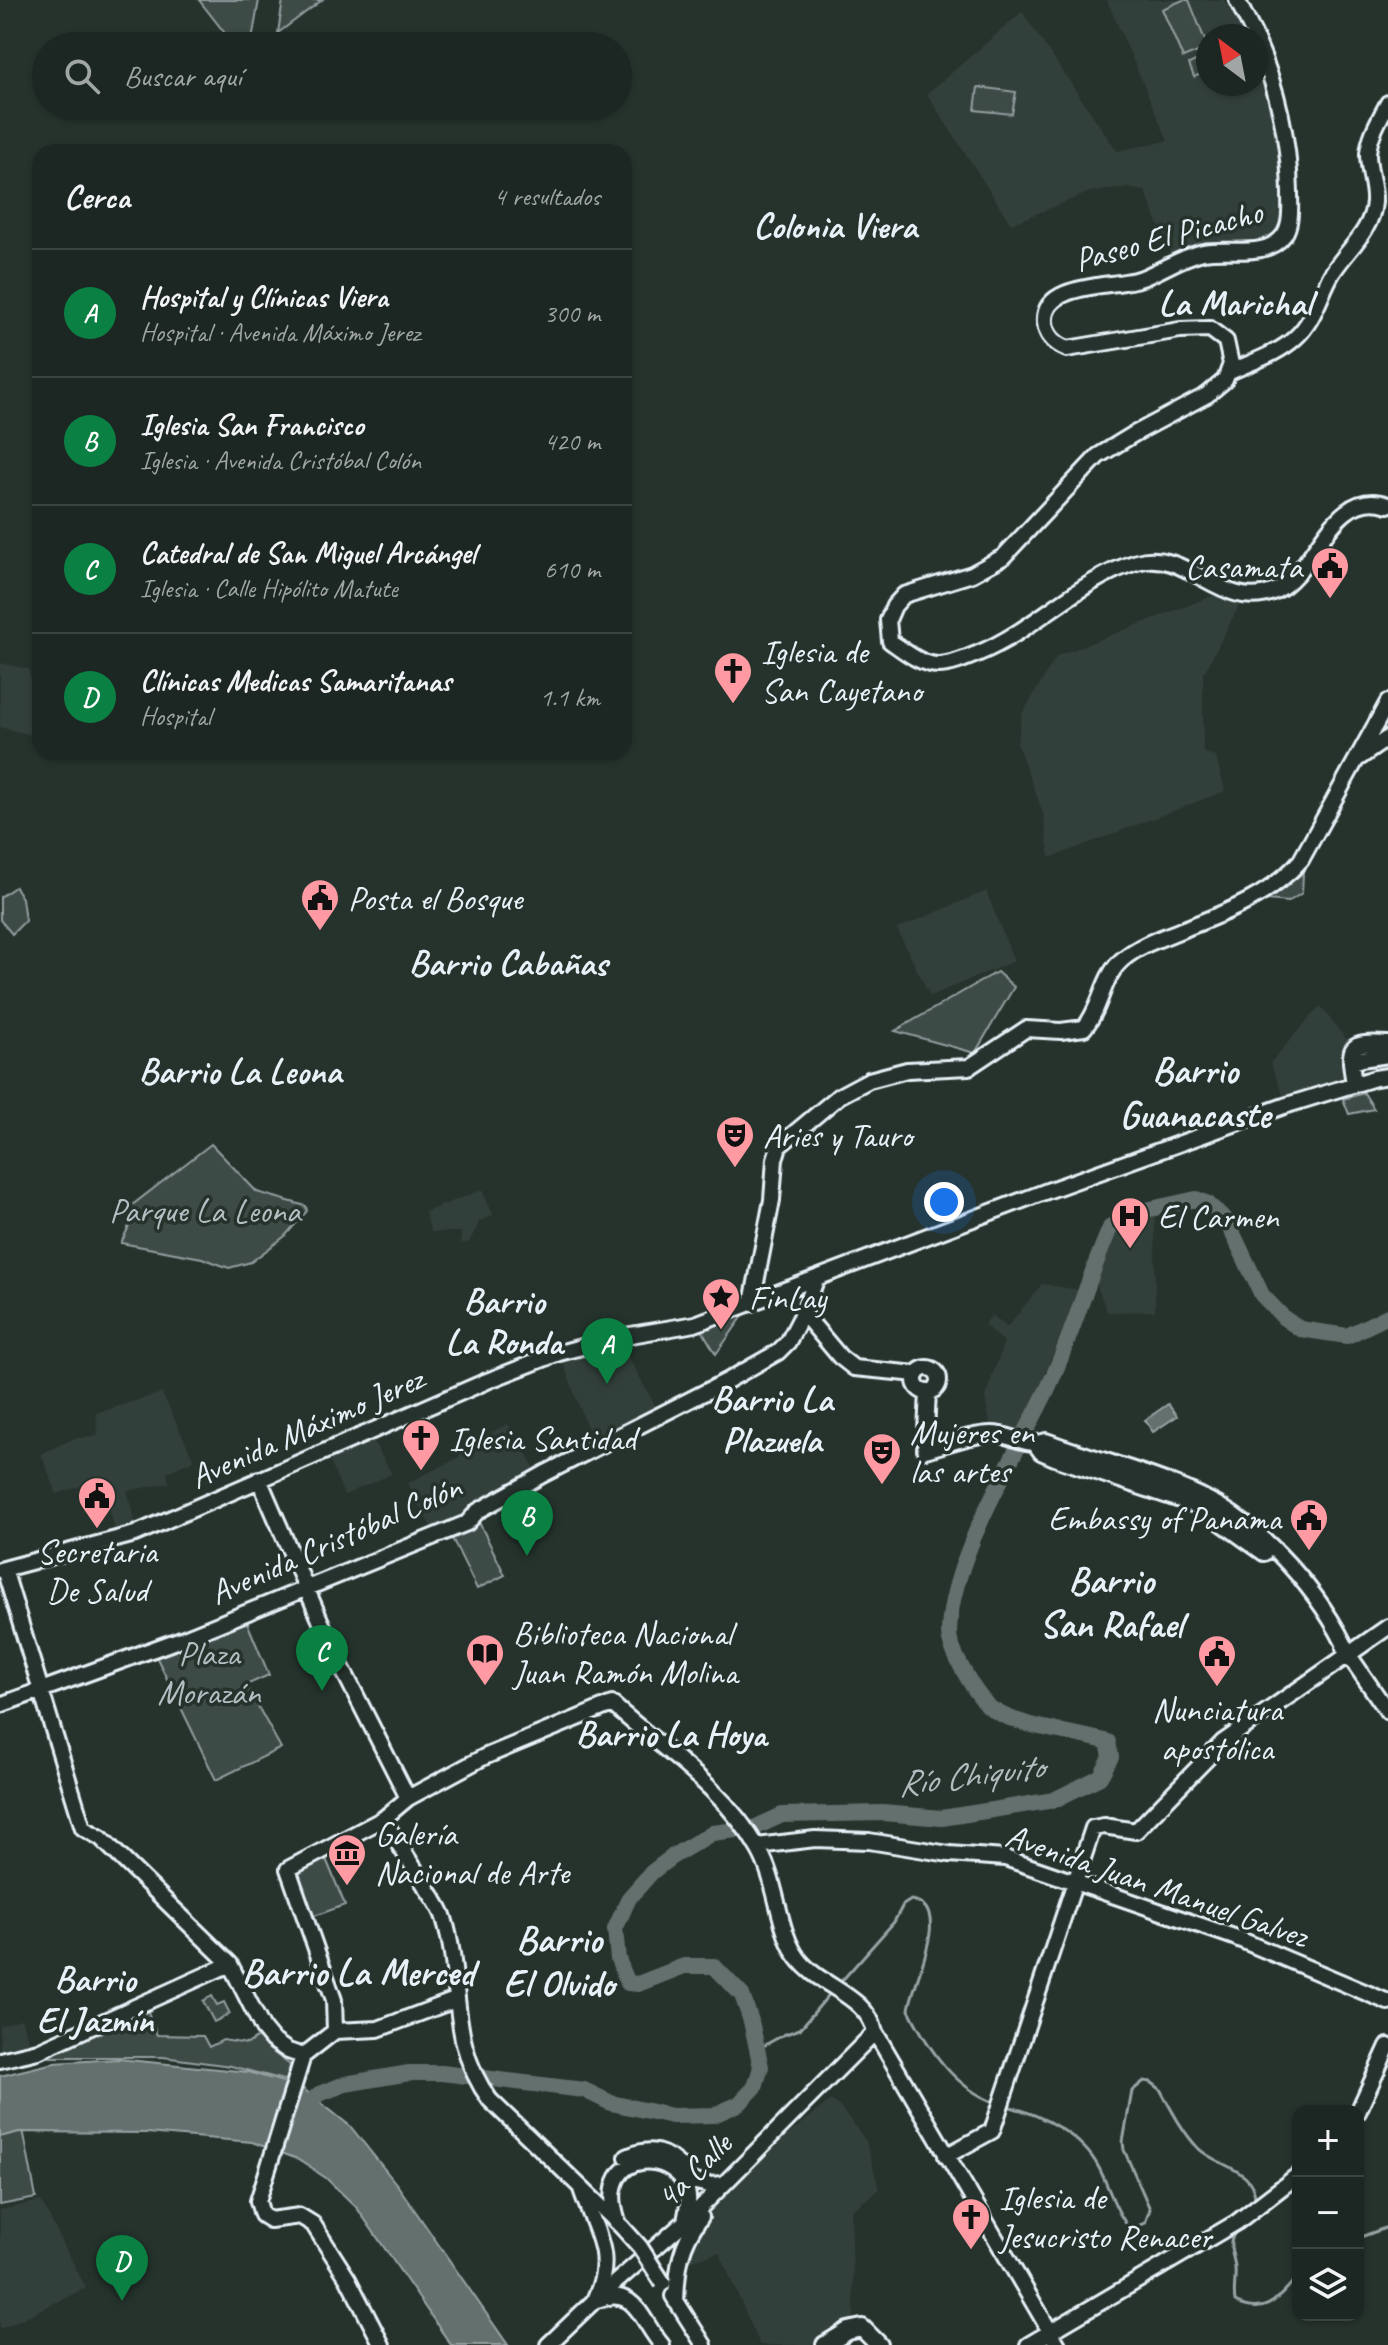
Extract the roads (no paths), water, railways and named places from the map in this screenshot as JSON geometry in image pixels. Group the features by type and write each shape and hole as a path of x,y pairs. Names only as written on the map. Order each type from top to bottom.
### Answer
{"main road":[{"path":"825,2345 848,2331 862,2328 879,2345"}],"street":[{"name":"Paseo El Picacho","path":"1237,0 1248,24"},
{"name":"Paseo El Picacho","path":"1230,372 1231,355 1226,341 1210,329 1180,330 1067,349 1055,343 1045,319 1051,304 1066,293 1140,279 1190,255 1228,249 1262,249 1280,240 1287,231 1290,210 1289,159 1282,115 1268,67"},
{"path":"1388,103 1370,141 1368,155 1374,202 1365,229 1333,272 1304,330 1292,341 1230,372 1220,386 1196,403 1098,456 1003,557 972,574 904,595 894,606 888,620 890,641 911,656 937,665 963,660 996,647 1087,587 1138,561 1162,561 1227,591 1251,597 1263,596 1292,579 1342,515 1360,504 1378,502 1388,505"},
{"path":"752,1303 772,1200 775,1159 779,1146 785,1140 839,1096 869,1080 907,1070 969,1067 1026,1029 1061,1031 1084,1028 1099,1003 1109,974 1125,957 1147,943 1269,891 1287,876 1301,860 1388,702"},
{"path":"1372,730 1388,737"},
{"path":"1355,760 1388,737"},
{"path":"1354,1084 1350,1054 1356,1045 1388,1044"},
{"path":"1351,1063 1388,1055"},
{"name":"Avenida Máximo Jerez","path":"2,1569 135,1534 487,1381 559,1353 619,1337 695,1324 1047,1191 1284,1106 1388,1076"},
{"name":"Avenida Cristóbal Colón","path":"0,1705 184,1638 467,1523 478,1511 544,1474 778,1352 788,1342 817,1278"},
{"path":"803,1313 840,1357 854,1368 917,1374 926,1369 936,1373 939,1380 937,1387 928,1392 925,1450 989,1433 1005,1435 1035,1445 1041,1452 1174,1496 1208,1512 1282,1569 1349,1654 1388,1712"},
{"path":"259,1479 334,1652 408,1798"},
{"path":"2,1569 83,1828 101,1838 230,1964 263,2029 288,2051 303,2056"},
{"path":"946,2156 992,2131 1093,1828 1104,1826 1136,1831 1223,1742 1388,1627"},
{"path":"335,2031 334,2000 288,1869 383,1819 408,1798 484,1757 612,1704 692,1771 735,1817 756,1845 773,1880 789,1943 806,1969 850,1998 872,2018 875,2032 1055,2338"},
{"path":"383,1819 444,1915 454,1965 455,2000 461,2036 475,2077 490,2100 640,2247 704,2345"},
{"name":"Avenida Juan Manuel Galvez","path":"756,1845 815,1839 869,1841 949,1854 1005,1858 1234,1937 1388,2002"},
{"path":"0,2060 38,2051 230,1964"},
{"path":"382,2345 348,2279 313,2224 300,2216 270,2220 262,2215 259,2197 303,2056 335,2031 378,2029 455,2000"},
{"name":"4a Calle","path":"548,2345 690,2217 875,2032"},
{"path":"1361,2105 1388,2046"},
{"path":"676,2302 678,2259 688,2233 793,2113"},
{"path":"593,2302 601,2284 605,2261 594,2205 614,2168 624,2158 647,2151 664,2153 682,2168 691,2181 690,2217"},
{"path":"620,2225 613,2204 612,2188 628,2167 644,2161 669,2167 680,2177 688,2197 690,2217"},
{"path":"1028,2345 1055,2338 1237,2222 1295,2177"},
{"path":"691,2181 723,2184"},
{"path":"593,2302 613,2295 628,2300 662,2345"}],"waterway":[{"name":"Río Chiquito","path":"301,2111 319,2094 345,2084 409,2073 442,2073 584,2090 611,2103 672,2116 714,2115 739,2104 755,2087 761,2067 742,1995 714,1966 684,1966 638,1984 628,1983 618,1959 615,1929 629,1898 652,1872 712,1833 754,1828 782,1815 883,1813 942,1818 1054,1800 1100,1777 1111,1757 1108,1742 1017,1721 992,1709 964,1673 949,1631 952,1602 972,1540 1056,1370 1111,1226 1146,1210 1196,1199 1208,1204 1227,1221 1262,1295 1284,1318 1300,1329 1347,1336 1388,1316"},
{"path":"838,1985 894,1922 903,1905 911,1900 924,1905 930,1916 930,1931 909,2010 934,2052 955,2077 996,2103"},
{"path":"756,2050 800,2029 833,1990"},
{"path":"1007,2106 1034,2115 1072,2136 1092,2156 1127,2225 1138,2226 1145,2223 1150,2209 1123,2142 1132,2091 1144,2081 1151,2082 1160,2089 1198,2148 1249,2181 1255,2201"},
{"path":"1364,2236 1388,2227"},
{"path":"1237,2230 1231,2244 1235,2302 1255,2308 1264,2306 1278,2298 1292,2283"}],"place":[{"name":"Casamata","path":"1330,600"},
{"name":"Iglesia de San Cayetano","path":"733,705"},
{"name":"Posta el Bosque","path":"320,932"},
{"name":"Aries y Tauro","path":"735,1169"},
{"name":"El Carmen","path":"1130,1250"},
{"name":"FinLay","path":"721,1331"},
{"name":"Hospital y Clínicas Viera","path":"607,1384"},
{"name":"Iglesia Santidad","path":"421,1472"},
{"name":"Mujeres en las artes","path":"882,1486"},
{"name":"Secretaria De Salud","path":"97,1530"},
{"name":"Embassy of Panama","path":"1309,1552"},
{"name":"Iglesia San Francisco","path":"527,1556"},
{"name":"Biblioteca Nacional Juan Ramón Molina","path":"485,1687"},
{"name":"Nunciatura apostólica","path":"1217,1688"},
{"name":"Catedral de San Miguel Arcángel","path":"322,1691"},
{"name":"Galería Nacional de Arte","path":"347,1887"},
{"name":"Iglesia de Jesucristo Renacer","path":"971,2251"},
{"name":"Clínicas Medicas Samaritanas","path":"122,2301"}],"district":[{"name":"Colonia Viera","path":"835,225"},
{"name":"La Marichal","path":"1235,302"},
{"name":"Barrio Cabañas","path":"508,962"},
{"name":"Barrio La Leona","path":"240,1070"},
{"name":"Barrio Guanacaste","path":"1195,1092"},
{"name":"Barrio La Ronda","path":"504,1320"},
{"name":"Barrio La Plazuela","path":"772,1418"},
{"name":"Barrio San Rafael","path":"1111,1602"},
{"name":"Barrio La Hoya","path":"671,1733"},
{"name":"Barrio El Olvido","path":"559,1961"},
{"name":"Barrio La Merced","path":"358,1972"},
{"name":"Barrio El Jazmín","path":"95,1998"}],"park label":[{"name":"Parque La Leona","path":"205,1210"},
{"name":"Plaza Morazán","path":"209,1672"}]}
